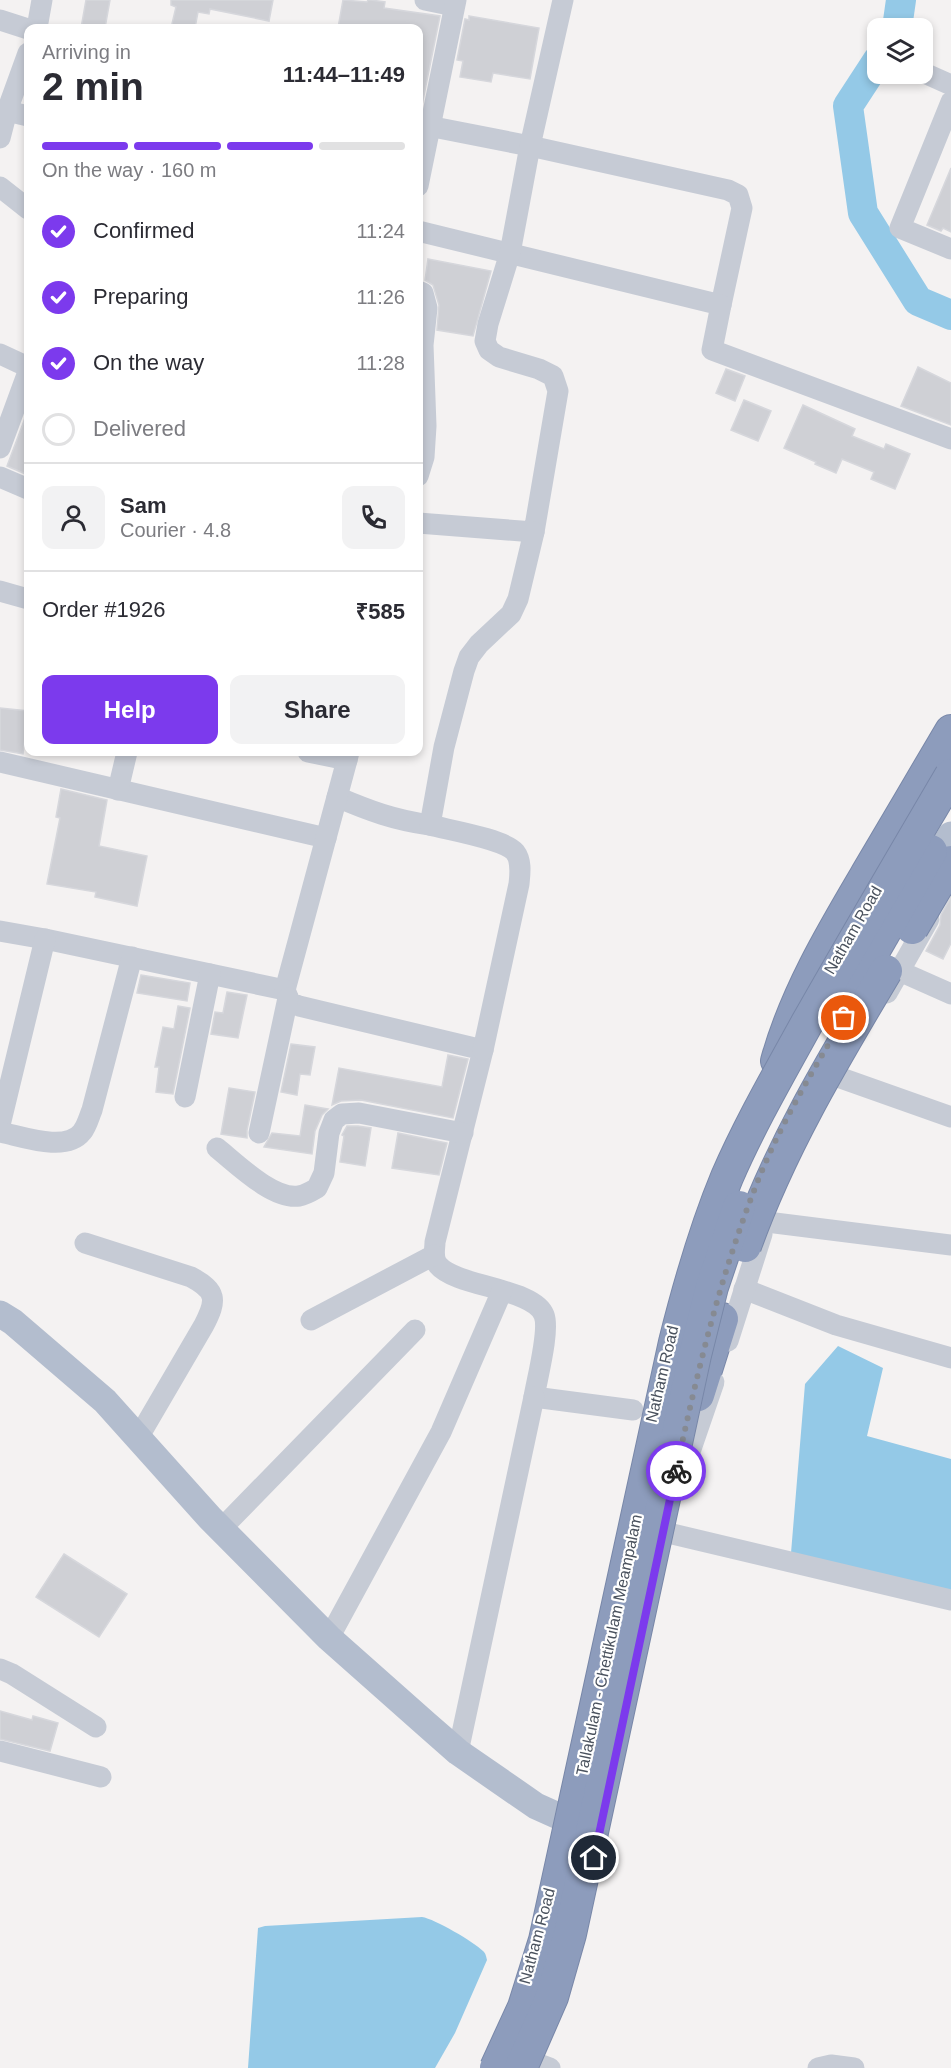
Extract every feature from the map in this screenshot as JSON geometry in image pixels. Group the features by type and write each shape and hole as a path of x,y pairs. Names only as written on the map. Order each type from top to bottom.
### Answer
{"highway":[{"path":"777,1061 791,1016 808,979 951,730"},
{"name":"Tallakulam - Chettikulam Meampalam","path":"496,2068 524,2007 545,1940 675,1342 693,1274 717,1203 750,1127 776,1078 951,775"},
{"name":"Tallakulam - Chettikulam Meampalam","path":"532,2066 570,1934 695,1355 712,1287 734,1221 770,1133 951,817"},
{"path":"684,1434 757,1214 801,1119 842,1044 951,862"}],"main road":[{"name":"Natham Road","path":"488,2068 515,2009 541,1929 680,1299 701,1230 725,1165 777,1061 951,760"},
{"path":"532,2066 568,1966 684,1434 714,1310 737,1234 789,1114 888,966 951,835"},
{"path":"0,1314 13,1322 105,1401 222,1528 329,1638 458,1752 536,1806 565,1819 600,1827"}],"street":[{"path":"38,24 42,0"},
{"path":"425,0 455,3 424,126 530,146 728,190 738,195 742,208 712,350 951,439"},
{"path":"430,825 444,747 469,657 479,644 511,614 518,599 534,532 558,391 553,376 540,369 499,357 489,350 485,341 510,253 530,146 563,0"},
{"path":"0,20 24,27"},
{"path":"0,138 24,64"},
{"path":"933,77 951,85"},
{"path":"951,102 900,228 951,249"},
{"path":"7,111 24,115"},
{"path":"0,187 24,206"},
{"path":"423,232 721,305"},
{"path":"423,293 427,309 423,333"},
{"path":"0,354 24,365"},
{"path":"423,377 426,426 423,460"},
{"path":"0,448 24,383"},
{"path":"0,477 24,487"},
{"path":"423,523 534,532"},
{"path":"0,591 24,599"},
{"path":"118,790 126,756"},
{"path":"259,1133 286,994 348,756"},
{"path":"0,762 326,838"},
{"path":"337,797 386,817 430,825 500,843 515,852 521,866 483,1050 434,1255 437,1264 450,1273 525,1299 538,1306 544,1313 546,1326 534,1397 458,1752"},
{"path":"951,879 888,966 838,1077 797,1153 767,1222 665,1527 951,1600"},
{"path":"0,931 210,974 286,994 299,1006 483,1050"},
{"path":"0,1125 45,939"},
{"path":"845,943 888,966 951,994"},
{"path":"0,1132 55,1144 69,1141 82,1133 92,1110 132,957"},
{"path":"185,1097 210,974"},
{"path":"838,1077 951,1117"},
{"path":"217,1148 279,1194 298,1196 317,1188 324,1173 329,1133 334,1120 342,1114 359,1113 463,1133"},
{"path":"767,1222 951,1245"},
{"path":"85,1243 191,1277 210,1290 213,1301 204,1325 138,1438"},
{"path":"311,1320 434,1255"},
{"path":"744,1289 859,1333 951,1358"},
{"path":"329,1638 441,1432 502,1291"},
{"path":"222,1528 414,1330"},
{"path":"534,1397 633,1410"},
{"path":"0,1669 12,1674 96,1727"},
{"path":"0,1750 101,1777"},
{"path":"818,2068 831,2065 854,2068"}],"water":[{"path":"838,1346 883,1368 867,1436 951,1459 951,1591 791,1553 805,1384"},
{"path":"422,1917 445,1926 472,1942 484,1952 487,1960 455,2033 435,2068 248,2068 258,1928"}],"building":[{"path":"86,0 110,0 106,24 82,24"},
{"path":"171,0 273,0 269,21 210,9 209,14 198,12 196,24 172,24 176,7 171,5"},
{"path":"343,0 385,2 384,8 440,16 423,100 423,24 339,24"},
{"path":"469,16 539,28 530,79 493,73 491,82 460,77 463,61 457,60 465,19 469,20"},
{"path":"951,168 951,232 943,228 941,231 927,225"},
{"path":"428,259 491,271 473,336 437,330 439,305 433,285 425,280"},
{"path":"918,367 951,383 951,425 901,406"},
{"path":"726,369 745,376 735,401 716,393"},
{"path":"744,400 771,411 758,441 731,430"},
{"path":"803,405 855,429 852,436 884,449 886,444 910,454 895,489 871,479 874,472 842,459 836,473 784,448"},
{"path":"24,421 24,473 7,466"},
{"path":"0,708 24,711 23,754 0,750"},
{"path":"61,789 107,800 99,846 147,856 137,906 95,897 96,892 47,884 60,818 56,817"},
{"path":"951,897 951,943 943,959 926,951"},
{"path":"141,975 190,983 187,1001 137,993"},
{"path":"227,992 247,995 238,1038 211,1034 215,1012 223,1013"},
{"path":"178,1006 190,1008 173,1094 156,1092 159,1067 155,1067 163,1027 174,1029"},
{"path":"291,1044 315,1047 310,1075 300,1074 297,1095 281,1092"},
{"path":"448,1055 468,1059 453,1118 361,1100 341,1101 332,1105 339,1068 442,1087"},
{"path":"229,1088 255,1092 247,1138 221,1134"},
{"path":"305,1105 328,1109 322,1115 315,1131 312,1154 264,1147 272,1133 300,1136"},
{"path":"347,1126 371,1128 365,1166 340,1162 344,1136 342,1135"},
{"path":"398,1133 447,1143 439,1175 392,1168"},
{"path":"64,1554 127,1594 99,1637 36,1597"},
{"path":"0,1711 32,1720 33,1716 58,1723 50,1751 0,1739"}],"waterway":[{"path":"898,18 901,0"},
{"path":"867,77 848,106 863,213 918,301 951,315"}],"way so far":[{"path":"676,1471 714,1310 737,1234 780,1131 844,1018"}],"route":[{"path":"594,1858 676,1471"}]}
